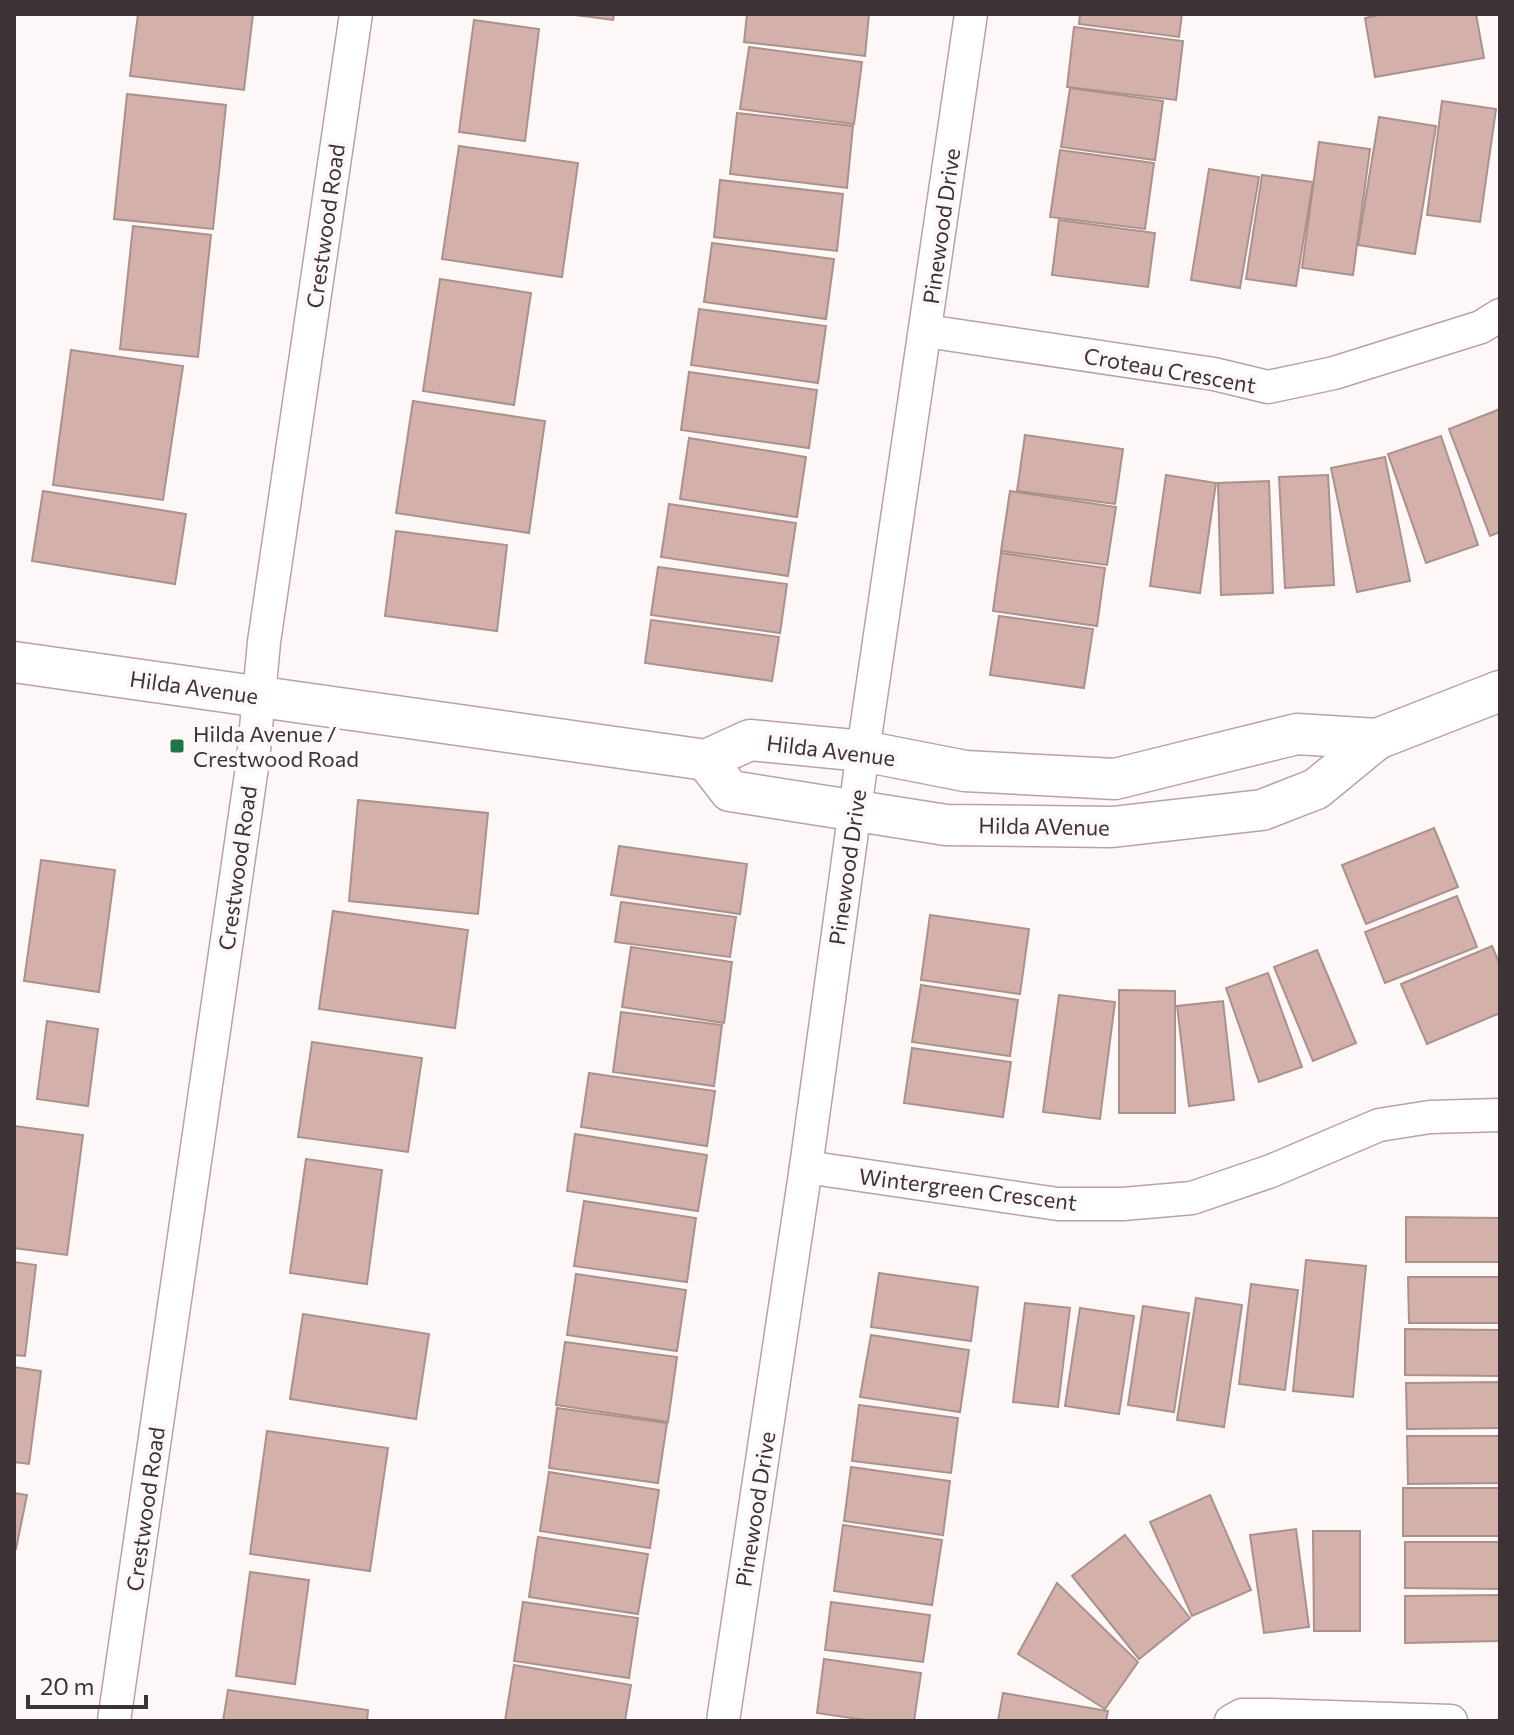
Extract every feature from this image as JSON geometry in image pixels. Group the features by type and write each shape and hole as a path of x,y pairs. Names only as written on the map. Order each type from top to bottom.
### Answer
{"street":[{"name":"Crestwood Road","path":"114,1721 260,697 266,626 356,14"},
{"name":"Pinewood Drive","path":"723,1721 806,1167 854,811 971,14"},
{"name":"Croteau Crescent","path":"926,331 1214,374 1268,387 1334,373 1481,327 1500,315"},
{"name":"Hilda Avenue","path":"14,662 706,760 750,740 863,751 965,771 1115,779 1297,734 1377,739 1500,691"},
{"name":"Hilda AVenue","path":"706,760 730,791 946,825 1112,827 1262,810 1316,789 1377,739"},
{"name":"Wintergreen Crescent","path":"806,1167 1058,1204 1123,1204 1192,1198 1271,1171 1379,1125 1430,1117 1500,1115"},
{"path":"1231,1721 1242,1715 1451,1721"}],"building":[{"path":"138,14 253,14 244,90 130,76"},
{"path":"567,14 614,14 613,20"},
{"path":"747,14 869,14 865,56 744,42"},
{"path":"1080,14 1182,14 1179,37 1079,24"},
{"path":"1384,14 1476,14 1484,58 1375,77 1365,18"},
{"path":"474,20 539,29 525,141 459,132"},
{"path":"1074,27 1183,41 1176,100 1067,87"},
{"path":"749,47 862,62 854,124 740,109"},
{"path":"1070,88 1163,101 1155,160 1061,147"},
{"path":"127,94 226,105 213,229 114,219"},
{"path":"1442,101 1496,109 1480,222 1427,215"},
{"path":"737,113 853,126 847,188 730,174"},
{"path":"1379,117 1436,126 1415,254 1358,245"},
{"path":"1319,142 1370,149 1353,275 1302,268"},
{"path":"459,146 578,163 562,277 442,259"},
{"path":"1060,150 1154,163 1145,229 1050,217"},
{"path":"1209,169 1259,177 1240,288 1191,280"},
{"path":"1262,175 1313,182 1296,286 1246,279"},
{"path":"720,180 843,194 837,251 714,237"},
{"path":"1059,220 1155,233 1148,287 1052,275"},
{"path":"133,226 211,235 198,357 120,349"},
{"path":"712,243 834,259 826,319 704,302"},
{"path":"440,279 531,293 514,405 423,391"},
{"path":"699,309 826,326 818,383 691,365"},
{"path":"71,350 183,366 163,500 53,485"},
{"path":"689,372 817,390 809,448 681,430"},
{"path":"413,401 545,421 529,533 396,513"},
{"path":"1500,409 1500,532 1490,536 1449,429"},
{"path":"1025,435 1123,449 1115,504 1017,491"},
{"path":"1441,436 1478,545 1426,563 1388,454"},
{"path":"689,438 806,457 797,517 680,499"},
{"path":"1385,457 1410,581 1357,592 1331,468"},
{"path":"1166,475 1216,483 1200,593 1150,586"},
{"path":"1328,475 1334,585 1285,588 1279,477"},
{"path":"1269,481 1273,593 1221,595 1218,483"},
{"path":"43,491 186,514 175,584 32,561"},
{"path":"1010,491 1116,507 1107,565 1001,551"},
{"path":"669,504 796,523 788,576 661,557"},
{"path":"396,531 507,545 497,631 385,616"},
{"path":"1001,553 1105,568 1097,626 993,611"},
{"path":"658,567 787,584 780,633 651,615"},
{"path":"999,616 1093,629 1084,688 990,675"},
{"path":"651,620 779,637 772,681 645,663"},
{"path":"358,800 488,813 478,914 349,901"},
{"path":"1434,828 1458,887 1366,924 1342,865"},
{"path":"619,846 747,864 740,914 611,895"},
{"path":"41,860 115,870 99,992 24,981"},
{"path":"1457,896 1477,947 1385,983 1365,932"},
{"path":"621,902 736,917 730,957 615,942"},
{"path":"333,911 468,930 455,1028 319,1009"},
{"path":"930,915 1029,929 1020,994 921,980"},
{"path":"1492,946 1500,965 1500,1013 1427,1044 1401,984"},
{"path":"631,947 732,962 724,1023 622,1007"},
{"path":"1317,950 1356,1043 1313,1061 1274,967"},
{"path":"1268,973 1302,1067 1259,1082 1226,988"},
{"path":"921,985 1018,1000 1010,1056 912,1042"},
{"path":"1119,990 1175,991 1175,1113 1119,1113"},
{"path":"1059,995 1115,1002 1100,1119 1043,1112"},
{"path":"1223,1001 1234,1100 1189,1106 1177,1006"},
{"path":"621,1012 722,1025 714,1086 613,1072"},
{"path":"47,1021 98,1029 88,1106 37,1099"},
{"path":"312,1042 422,1058 408,1152 298,1137"},
{"path":"912,1048 1011,1062 1003,1117 904,1103"},
{"path":"589,1073 715,1091 707,1146 581,1127"},
{"path":"14,1126 83,1135 67,1255 14,1248"},
{"path":"575,1134 707,1155 698,1211 567,1191"},
{"path":"306,1159 382,1170 367,1284 290,1273"},
{"path":"584,1201 696,1218 687,1282 574,1266"},
{"path":"1406,1217 1500,1218 1500,1262 1406,1262"},
{"path":"1306,1260 1366,1266 1353,1397 1293,1391"},
{"path":"14,1262 36,1265 25,1356 14,1355"},
{"path":"879,1273 978,1287 971,1341 871,1327"},
{"path":"576,1274 686,1290 677,1351 567,1335"},
{"path":"1408,1277 1500,1277 1500,1323 1409,1323"},
{"path":"1251,1284 1298,1290 1285,1390 1239,1384"},
{"path":"1196,1298 1242,1305 1224,1427 1177,1420"},
{"path":"1025,1303 1070,1308 1058,1407 1013,1402"},
{"path":"1143,1306 1189,1313 1174,1412 1128,1405"},
{"path":"1080,1308 1134,1316 1119,1414 1065,1406"},
{"path":"303,1314 429,1334 416,1419 290,1399"},
{"path":"1405,1329 1500,1330 1500,1376 1405,1375"},
{"path":"871,1335 969,1350 960,1412 860,1397"},
{"path":"565,1342 677,1357 668,1422 556,1405"},
{"path":"14,1367 41,1371 29,1464 14,1462"},
{"path":"1500,1382 1500,1428 1407,1429 1406,1383"},
{"path":"859,1405 958,1418 951,1473 852,1461"},
{"path":"557,1408 667,1423 658,1483 549,1468"},
{"path":"267,1431 388,1448 370,1571 250,1554"},
{"path":"1407,1436 1500,1436 1500,1483 1408,1484"},
{"path":"851,1467 950,1481 943,1535 844,1521"},
{"path":"549,1472 659,1490 650,1548 540,1531"},
{"path":"1403,1488 1500,1488 1500,1536 1403,1536"},
{"path":"14,1493 27,1495 16,1549 14,1549"},
{"path":"1210,1495 1251,1590 1192,1616 1150,1522"},
{"path":"843,1525 942,1540 932,1605 834,1591"},
{"path":"1296,1529 1309,1627 1264,1633 1250,1535"},
{"path":"1313,1531 1360,1531 1360,1631 1314,1631"},
{"path":"1125,1535 1190,1618 1139,1659 1072,1576"},
{"path":"538,1537 648,1554 638,1614 529,1597"},
{"path":"1405,1542 1500,1542 1500,1589 1405,1588"},
{"path":"250,1572 309,1580 295,1684 236,1676"},
{"path":"1057,1583 1138,1662 1105,1709 1018,1654"},
{"path":"1500,1595 1500,1641 1405,1643 1405,1596"},
{"path":"523,1602 638,1618 629,1678 514,1661"},
{"path":"831,1602 930,1615 923,1662 825,1650"},
{"path":"824,1659 921,1673 914,1721 872,1721 817,1713"},
{"path":"514,1665 631,1685 625,1721 505,1721"},
{"path":"228,1690 368,1710 367,1721 223,1721"},
{"path":"1003,1693 1108,1711 1106,1721 998,1721"}],"place":[{"name":"Hilda Avenue / Crestwood Road","path":"177,746"}]}
